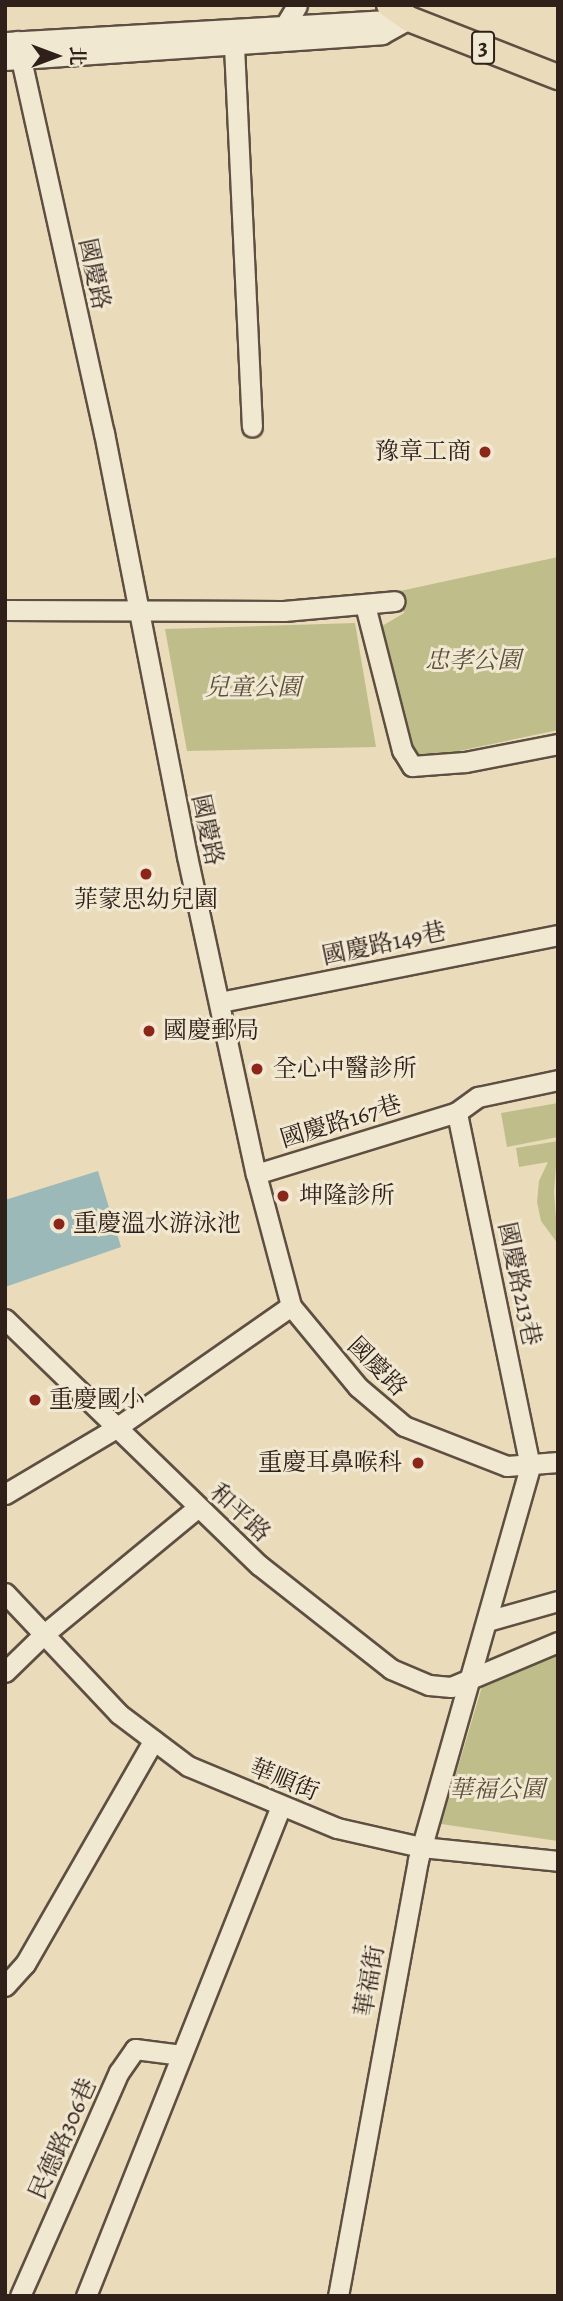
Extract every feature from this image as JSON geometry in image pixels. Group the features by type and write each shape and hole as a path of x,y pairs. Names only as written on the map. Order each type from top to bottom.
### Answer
{"main road":[{"name":"3","path":"399,12 558,77"}],"street":[{"path":"259,44 289,25 297,5"},
{"path":"12,50 289,25 399,12"},
{"path":"12,50 234,46 382,34 399,12"},
{"path":"234,46 252,427"},
{"name":"國慶路","path":"12,50 138,613 256,1174 291,1306 358,1387 404,1426 470,1455 507,1466 558,1462"},
{"path":"5,610 138,613 395,601"},
{"path":"365,604 402,750 412,766 465,762 558,744"},
{"name":"國慶路149巷","path":"220,1002 558,935"},
{"name":"國慶路167巷","path":"256,1174 457,1112 478,1097 558,1080"},
{"name":"國慶路213巷","path":"457,1112 530,1466"},
{"path":"5,1494 116,1428 291,1306"},
{"name":"和平路","path":"5,1319 197,1508 325,1622 391,1669 440,1688 471,1679 558,1642"},
{"name":"華福街","path":"338,2296 421,1847 530,1466"},
{"path":"5,1672 43,1635 197,1508"},
{"name":"華順街","path":"5,1593 119,1714 188,1766 337,1828 421,1847 558,1861"},
{"path":"487,1621 558,1601"},
{"path":"5,1986 24,1964 154,1740"},
{"path":"86,2296 281,1806"},
{"name":"民德路306巷","path":"20,2296 119,2072 135,2049 182,2055"},
{"path":"5,2293 10,2296"}],"green space":[{"name":"忠孝公園","path":"558,557 558,730 416,760 367,635 404,613 400,591"},
{"name":"兒童公園","path":"355,623 376,747 187,751 165,629"},
{"path":"558,1103 558,1137 507,1147 501,1113"},
{"path":"558,1141 554,1192 558,1244 541,1221 537,1202 539,1181 548,1162 519,1167 516,1148"},
{"name":"華福公園","path":"558,1648 558,1841 441,1824 484,1680"}],"water":[{"name":"重慶溫水游泳池","path":"98,1171 121,1247 5,1287 5,1200"}],"place":[{"name":"豫章工商","path":"485,452"},
{"name":"菲蒙思幼兒園","path":"146,874"},
{"name":"國慶郵局","path":"149,1031"},
{"name":"全心中醫診所","path":"257,1069"},
{"name":"坤隆診所","path":"283,1196"},
{"name":"重慶溫水游泳池","path":"59,1224"},
{"name":"重慶國小","path":"35,1400"},
{"name":"重慶耳鼻喉科","path":"418,1463"}]}
